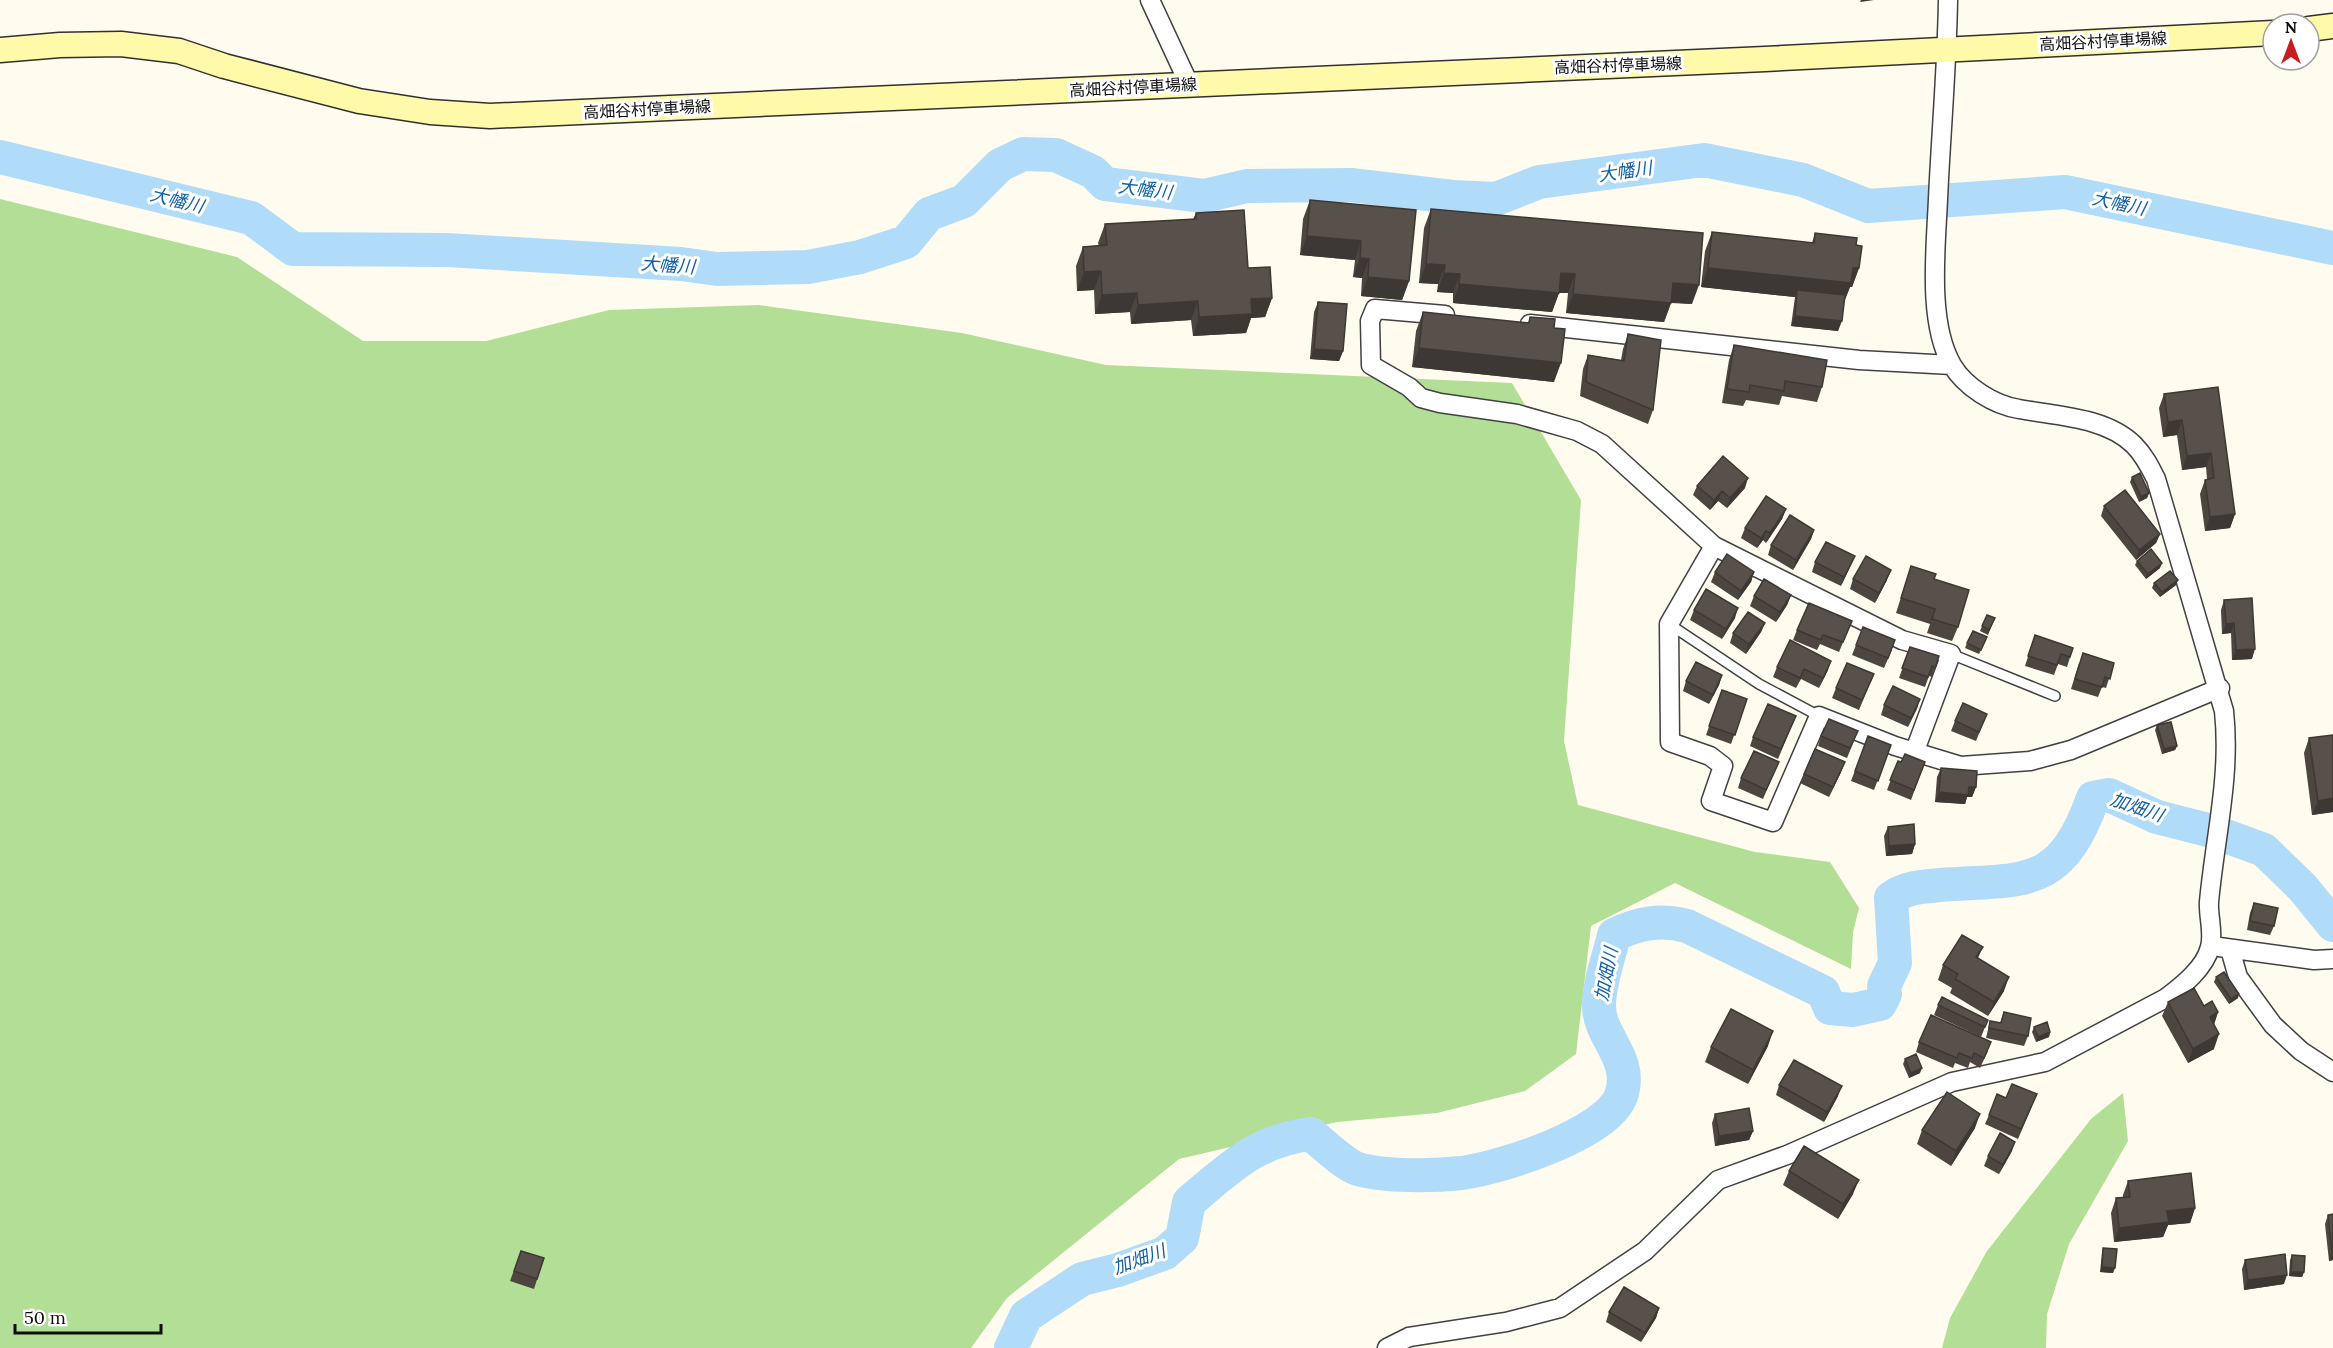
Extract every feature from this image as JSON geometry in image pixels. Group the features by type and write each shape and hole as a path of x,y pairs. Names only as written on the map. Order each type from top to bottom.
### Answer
{"main road":[{"name":"高畑谷村停車場線","path":"0,50 60,45 121,44 178,51 224,66 359,101 430,112 490,116 2261,34"}],"street":[{"path":"1150,0 1189,84"},
{"path":"1387,1348 1409,1337 1506,1322 1560,1308 1645,1251 1718,1180 1787,1155 1952,1083 2045,1062 2166,998 2204,961 2211,946 2209,904 2224,801 2228,741 2220,688 2156,479 2142,454 2116,432 2082,420 2015,409 1994,401 1972,388 1952,365 1940,331 1936,248 1947,49 1947,0"},
{"path":"1466,317 1375,309 1370,321 1371,365 1409,387 1421,398 1440,403 1517,414 1577,431 1602,444 1714,546 1902,640 1951,654 1914,753"},
{"path":"1511,322 1859,360 1952,365"},
{"path":"1714,546 1669,624 1670,742 1710,756 1723,766 1711,801 1773,822 1819,716 1914,753 1961,766 2030,761 2072,750 2220,688"},
{"path":"2211,946 2314,960 2333,959"},
{"path":"2230,949 2238,977 2273,1025 2301,1051 2333,1072"}],"lane":[{"path":"1669,624 1759,684 1819,716"},
{"path":"1951,654 2055,696"}],"green space":[{"path":"0,199 237,257 363,341 486,341 609,310 759,305 962,333 1106,365 1512,383 1581,500 1564,741 1578,805 1755,852 1830,862 1859,908 1853,932 1851,969 1675,883 1591,926 1576,1054 1525,1091 1437,1113 1337,1122 1179,1159 1007,1298 971,1348 0,1348"},
{"path":"2123,1093 2128,1141 2069,1244 2047,1314 2046,1348 1942,1348 1950,1318 1987,1251 2091,1119"}],"building":[{"path":"1310,200 1416,210 1409,281 1368,277 1369,259 1360,258 1361,241 1307,236"},
{"path":"1431,209 1703,233 1699,285 1673,283 1671,303 1573,294 1575,274 1561,273 1559,293 1459,284 1460,274 1444,273 1445,265 1426,264"},
{"path":"1244,210 1248,268 1270,267 1272,298 1251,299 1252,314 1199,317 1198,301 1138,305 1137,293 1102,295 1101,271 1084,272 1083,247 1107,245 1105,224 1196,219 1196,213"},
{"path":"1712,232 1814,243 1815,233 1857,238 1856,245 1862,246 1859,268 1853,268 1851,283 1708,268"},
{"path":"1797,290 1845,295 1842,321 1795,316"},
{"path":"1318,302 1347,304 1343,351 1314,349"},
{"path":"1423,312 1529,323 1530,317 1555,319 1554,328 1565,329 1561,363 1419,348"},
{"path":"1628,334 1661,340 1653,410 1586,382 1588,355 1624,361"},
{"path":"1734,345 1827,360 1822,387 1785,381 1784,391 1750,385 1749,392 1727,389"},
{"path":"2218,387 2235,514 2210,517 2205,480 2214,478 2211,453 2187,456 2182,420 2168,422 2164,394"},
{"path":"1723,456 1748,478 1730,498 1722,491 1714,500 1697,486"},
{"path":"2140,473 2149,493 2141,497 2132,477"},
{"path":"2125,490 2160,534 2139,550 2104,506"},
{"path":"1766,496 1786,509 1770,533 1766,531 1761,538 1745,528"},
{"path":"1790,515 1814,530 1796,560 1771,545"},
{"path":"1826,542 1855,556 1844,577 1815,562"},
{"path":"2151,549 2162,563 2148,574 2137,561"},
{"path":"1727,554 1754,572 1741,591 1715,572"},
{"path":"1866,556 1891,570 1879,593 1853,579"},
{"path":"1911,566 1936,574 1934,579 1969,590 1958,627 1932,619 1935,609 1901,598"},
{"path":"2170,571 2178,580 2162,592 2154,583"},
{"path":"1764,579 1791,595 1780,612 1754,596"},
{"path":"1706,589 1738,608 1726,629 1694,610"},
{"path":"2252,598 2255,649 2236,650 2234,623 2226,624 2224,600"},
{"path":"1809,603 1852,621 1843,642 1823,635 1821,640 1797,630"},
{"path":"1748,612 1765,623 1749,644 1733,633"},
{"path":"1987,615 1995,618 1989,630 1982,626"},
{"path":"1863,627 1895,640 1888,658 1856,645"},
{"path":"1973,631 1987,637 1981,650 1967,643"},
{"path":"2035,635 2073,648 2070,657 2061,654 2057,665 2028,656"},
{"path":"1790,640 1831,661 1823,678 1804,669 1800,678 1777,667"},
{"path":"1910,647 1939,656 1935,668 1932,666 1928,677 1902,668"},
{"path":"2083,653 2114,663 2110,679 2105,677 2102,687 2075,679"},
{"path":"1696,662 1722,675 1713,695 1686,681"},
{"path":"1847,663 1874,674 1862,700 1836,688"},
{"path":"1893,686 1920,699 1911,718 1884,705"},
{"path":"1722,690 1747,699 1735,735 1709,726"},
{"path":"1963,703 1987,714 1979,732 1955,721"},
{"path":"1768,704 1796,716 1781,749 1753,737"},
{"path":"1829,719 1858,731 1850,748 1821,736"},
{"path":"2171,722 2177,746 2164,749 2157,725"},
{"path":"2333,735 2333,798 2318,801 2309,738"},
{"path":"1868,736 1891,745 1878,781 1855,771"},
{"path":"1815,749 1845,762 1833,787 1804,774"},
{"path":"1754,751 1779,762 1766,790 1741,778"},
{"path":"1905,754 1925,762 1914,790 1890,780 1898,761 1901,762"},
{"path":"1941,768 1977,771 1976,787 1969,787 1968,795 1939,792"},
{"path":"1914,824 1915,844 1889,846 1888,827"},
{"path":"2254,903 2278,908 2274,926 2250,921"},
{"path":"1962,935 1983,947 1976,957 2009,977 1994,1002 1955,979 1958,974 1943,965"},
{"path":"2224,972 2239,994 2231,999 2216,977"},
{"path":"2194,988 2204,1006 2212,1001 2218,1012 2210,1017 2219,1034 2193,1049 2168,1002"},
{"path":"1942,997 1988,1020 1985,1027 1938,1005"},
{"path":"1731,1009 1773,1031 1753,1070 1711,1047"},
{"path":"2004,1012 2031,1018 2028,1036 1989,1028 1990,1021 2001,1023"},
{"path":"1931,1015 1991,1042 1984,1058 1974,1053 1972,1058 1959,1053 1957,1058 1919,1042"},
{"path":"2047,1022 2050,1032 2038,1037 2034,1027"},
{"path":"1916,1054 1922,1068 1911,1073 1905,1059"},
{"path":"1794,1060 1842,1086 1827,1112 1779,1085"},
{"path":"2012,1084 2037,1094 2021,1129 1989,1115 1997,1094 2006,1098"},
{"path":"1947,1092 1980,1114 1956,1151 1922,1130"},
{"path":"1749,1108 1753,1131 1719,1136 1715,1114"},
{"path":"2000,1133 2015,1142 2003,1165 1988,1156"},
{"path":"1804,1146 1859,1180 1843,1204 1789,1171"},
{"path":"2191,1173 2195,1208 2167,1211 2169,1222 2119,1228 2116,1198 2130,1197 2128,1181"},
{"path":"2333,1214 2333,1251 2332,1251 2328,1215"},
{"path":"2103,1248 2117,1249 2115,1268 2102,1267"},
{"path":"521,1251 544,1258 537,1279 514,1271"},
{"path":"2285,1254 2287,1275 2248,1280 2245,1260"},
{"path":"2292,1255 2305,1256 2304,1272 2291,1272"},
{"path":"1624,1287 1659,1308 1645,1333 1609,1312"}],"waterway":[{"name":"大幡川","path":"0,157 251,218 293,249 447,250 681,264 717,269 808,267 860,257 906,242 929,214 964,201 1000,165 1023,154 1056,155 1093,172 1105,184 1204,196 1247,186 1351,185 1453,197 1496,199 1539,182 1704,160 1803,180 1868,206 2065,192 2333,248"},
{"name":"加畑川","path":"1011,1348 1026,1316 1082,1279 1118,1270 1165,1253 1182,1238 1189,1202 1231,1167 1259,1149 1274,1143 1291,1137 1311,1134 1340,1159 1358,1169 1395,1175 1451,1174 1479,1170 1525,1156 1575,1136 1596,1123 1612,1110 1621,1096 1624,1083 1620,1059 1600,1017 1599,997 1614,935 1632,928 1650,923 1687,926 1823,992 1830,1008 1853,1010 1880,1004 1885,994 1884,986 1895,963 1891,898 1902,892 1921,887 1995,882 2036,874 2052,864 2067,850 2093,798 2109,795 2157,817 2212,831 2264,850 2303,888 2333,925"}]}
